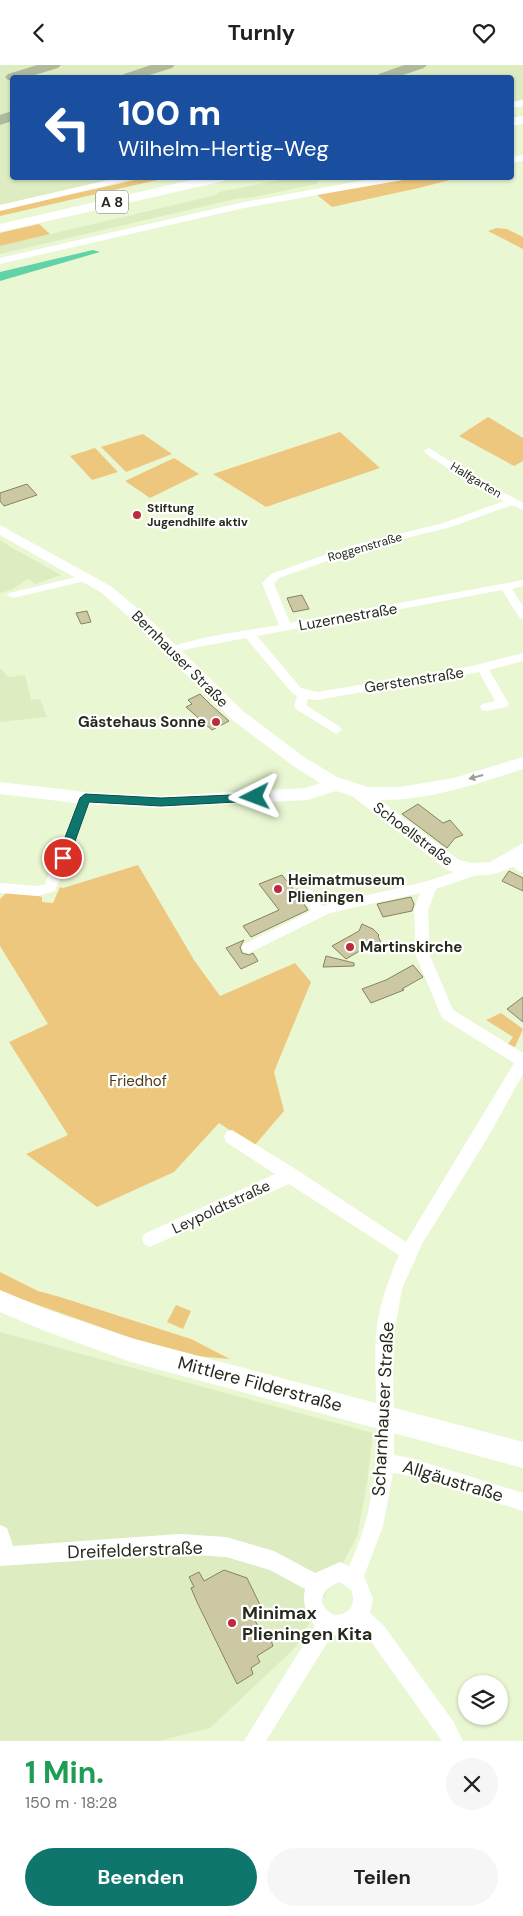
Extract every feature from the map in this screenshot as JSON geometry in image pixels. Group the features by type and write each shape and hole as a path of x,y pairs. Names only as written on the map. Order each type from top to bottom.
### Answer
{"highway":[{"name":"A 8","path":"0,220 176,180"},
{"name":"A 8","path":"0,228 211,180"}],"main road":[{"path":"0,208 124,180"},
{"path":"0,261 244,205 385,180"},
{"name":"Bernhauser Straße","path":"0,529 107,590 123,602 173,651 206,687 242,719 314,773 335,785 357,791"},
{"path":"379,800 452,784 523,763"},
{"path":"0,787 85,798 161,802 307,794 335,785"},
{"name":"Schoellstraße","path":"357,791 379,800 450,872 491,869 520,858"},
{"name":"Mittlere Filderstraße","path":"0,1301 45,1320 131,1349 523,1455"}],"street":[{"name":"Halfgarten","path":"430,451 471,479 523,507"},
{"name":"Roggenstraße","path":"286,628 268,583 275,576 354,548 447,525 512,502"},
{"path":"13,595 85,578"},
{"name":"Luzernestraße","path":"173,651 185,646 523,583"},
{"path":"505,587 523,615"},
{"path":"250,635 297,691 304,694 300,707 336,730"},
{"name":"Gerstenstraße","path":"304,694 317,696 482,668 523,657"},
{"path":"482,668 503,704 486,707"},
{"path":"0,888 38,891 50,887 85,798"},
{"path":"249,948 327,909 430,886 450,872"},
{"path":"430,886 421,910 423,956 447,1014 523,1060"},
{"path":"306,894 320,913"},
{"name":"Scharnhauser Straße","path":"353,1578 363,1560 378,1505 386,1434 383,1364 389,1309 396,1280 408,1251 481,1135 523,1060"},
{"name":"Leypoldtstraße","path":"232,1137 398,1247 408,1251"},
{"name":"Leypoldtstraße","path":"150,1239 291,1175"},
{"name":"Allgäustraße","path":"384,1461 411,1467 523,1502"},
{"name":"Dreifelderstraße","path":"0,1535 3,1555 124,1549 179,1544 226,1547 274,1561 316,1584"},
{"path":"340,1572 353,1578 361,1589 363,1603 359,1616 350,1624 339,1627 328,1624 319,1617 314,1607 313,1595 316,1584 327,1575 340,1572"},
{"path":"359,1616 377,1633 446,1728 453,1741"},
{"path":"254,1741 328,1624"}],"shaded area":[{"path":"0,65 523,65 523,100 514,102 514,75 10,75 10,180 114,180 0,205"},
{"path":"280,180 323,180 317,181 317,184 235,199 0,254 0,246 216,195 219,192"},
{"path":"93,250 100,252 0,281 0,272"},
{"path":"0,540 61,575 36,584 28,579 11,590 0,593"},
{"path":"0,668 8,677 25,675 31,700 40,699 47,717 0,722"},
{"path":"0,1332 373,1433 367,1483 357,1537 296,1647 210,1728 159,1741 0,1741"}],"green space":[{"path":"136,180 157,180 0,216 0,210"},
{"path":"404,180 449,180 332,207 316,194"},
{"path":"39,224 50,234 0,246 0,233"},
{"path":"496,228 507,229 523,237 523,249 488,231"},
{"path":"488,417 523,438 523,461 514,466 459,436"},
{"path":"340,432 380,468 266,507 213,474"},
{"path":"143,434 172,454 126,472 101,447"},
{"path":"95,448 118,472 92,480 70,456"},
{"path":"174,458 199,474 150,498 125,481"},
{"name":"Friedhof","path":"138,865 194,960 220,996 295,963 311,982 274,1072 284,1111 254,1146 219,1123 174,1172 97,1207 26,1154 68,1135 9,1042 48,1024 0,946 0,899 7,892 38,896 42,897 42,902 53,903 60,887 63,888"},
{"path":"501,1013 523,1029 515,1047 508,1044 513,1037 486,1020"},
{"path":"0,1272 38,1291 191,1339 230,1359 196,1356 140,1341 4,1293 0,1291"},
{"path":"176,1305 191,1311 183,1329 167,1322"}],"building":[{"path":"27,484 37,495 4,506 0,501 0,493"},
{"path":"302,595 309,609 293,612 287,598"},
{"path":"87,611 91,622 81,624 76,613"},
{"path":"200,694 229,721 212,730 186,707 192,704 188,700"},
{"path":"418,804 443,823 450,820 463,835 455,838 447,848 402,814"},
{"path":"509,871 523,878 523,891 502,881"},
{"path":"282,875 294,890 298,889 298,895 308,910 251,937 243,926 279,910 259,884"},
{"path":"411,897 414,904 412,911 383,917 377,904"},
{"name":"Martinskirche","path":"362,924 373,929 379,935 382,945 373,943 346,959 332,946 359,931"},
{"path":"244,940 240,947 242,953 249,955 253,953 258,961 241,969 226,948"},
{"path":"326,956 354,963 354,966 323,967"},
{"path":"413,965 423,977 402,989 404,990 371,1003 362,989 386,980"},
{"path":"523,997 523,1022 507,1009"},
{"name":"Minimax Plieningen Kita","path":"224,1570 247,1578 262,1609 252,1614 262,1635 268,1632 273,1646 257,1656 260,1662 251,1668 253,1674 237,1684 197,1602 191,1588 194,1587 189,1577 199,1572 204,1581"}],"taxiway":[{"path":"20,75 53,65"},
{"path":"135,75 167,65"},
{"path":"390,75 419,65"},
{"path":"0,120 10,117"}],"place":[{"name":"Stiftung Jugendhilfe aktiv","path":"137,515"},
{"name":"Gästehaus Sonne","path":"216,722"},
{"name":"Heimatmuseum Plieningen","path":"278,889"},
{"name":"Martinskirche","path":"350,947"},
{"name":"Minimax Plieningen Kita","path":"232,1623"}],"route":[{"path":"63,858 85,798 161,802 255,797"}]}
